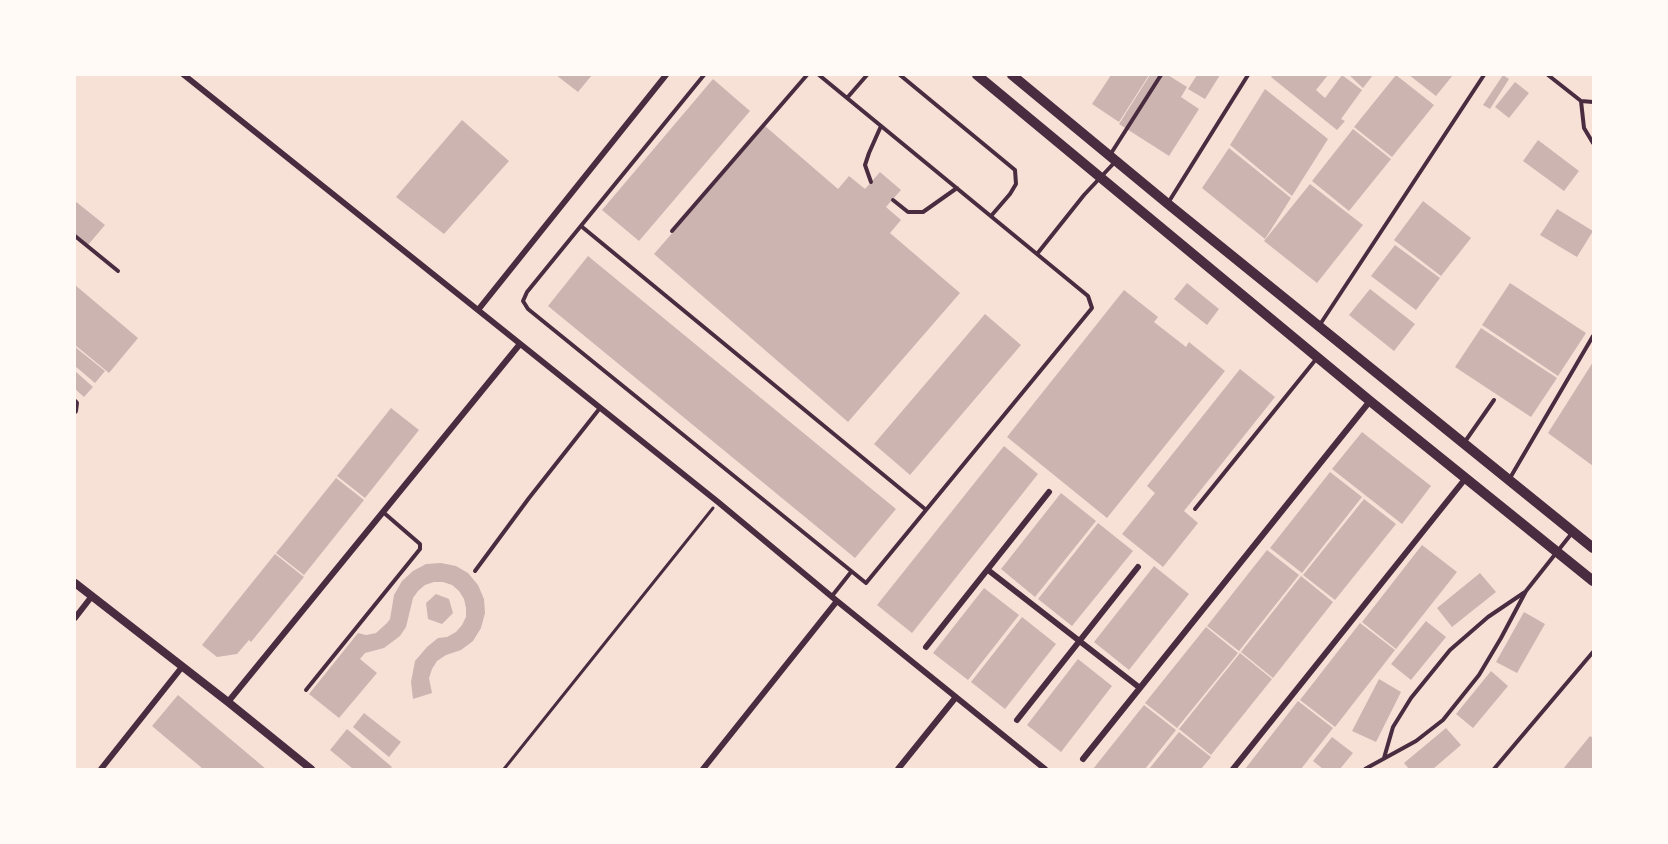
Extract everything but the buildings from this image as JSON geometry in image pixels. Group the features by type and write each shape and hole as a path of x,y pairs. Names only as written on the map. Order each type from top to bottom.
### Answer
{"main road":[{"path":"977,75 1317,358 1593,581"},
{"path":"1017,77 1318,327 1593,548"}],"street":[{"path":"184,75 718,502 1045,769"},
{"path":"478,310 666,75"},
{"path":"228,702 520,344"},
{"path":"1083,759 1370,401"},
{"path":"75,402 75,411"},
{"path":"1233,769 1465,479"},
{"path":"926,647 1049,492"},
{"path":"1017,720 1138,567"},
{"path":"987,570 1140,688"},
{"path":"75,583 311,769"},
{"path":"75,618 92,596"},
{"path":"703,769 834,598"},
{"path":"101,769 182,666"},
{"path":"898,769 956,697"}],"lane":[{"path":"704,75 527,292 523,301 528,309 866,583 1092,308 1088,296 819,75"},
{"path":"672,231 807,75"},
{"path":"847,98 867,75"},
{"path":"900,75 1015,170 1016,184 991,216"},
{"path":"1037,254 1100,178 1161,75"},
{"path":"1168,204 1248,75"},
{"path":"1318,327 1484,75"},
{"path":"1548,75 1581,101 1593,102"},
{"path":"1581,101 1584,128 1593,143"},
{"path":"871,182 865,165 881,126"},
{"path":"893,200 908,212 922,212 957,188"},
{"path":"581,226 926,509"},
{"path":"75,236 118,271"},
{"path":"1509,481 1593,336"},
{"path":"1195,509 1317,358"},
{"path":"1463,444 1494,400"},
{"path":"475,571 600,408"},
{"path":"306,690 420,549 420,544 383,512"},
{"path":"1365,769 1416,741 1443,720 1479,675 1526,591 1573,532"},
{"path":"834,598 851,572"},
{"path":"1384,758 1393,727 1411,698 1450,650 1488,617 1526,591"},
{"path":"1494,769 1593,652"}],"path":[{"path":"504,769 718,502"}]}
